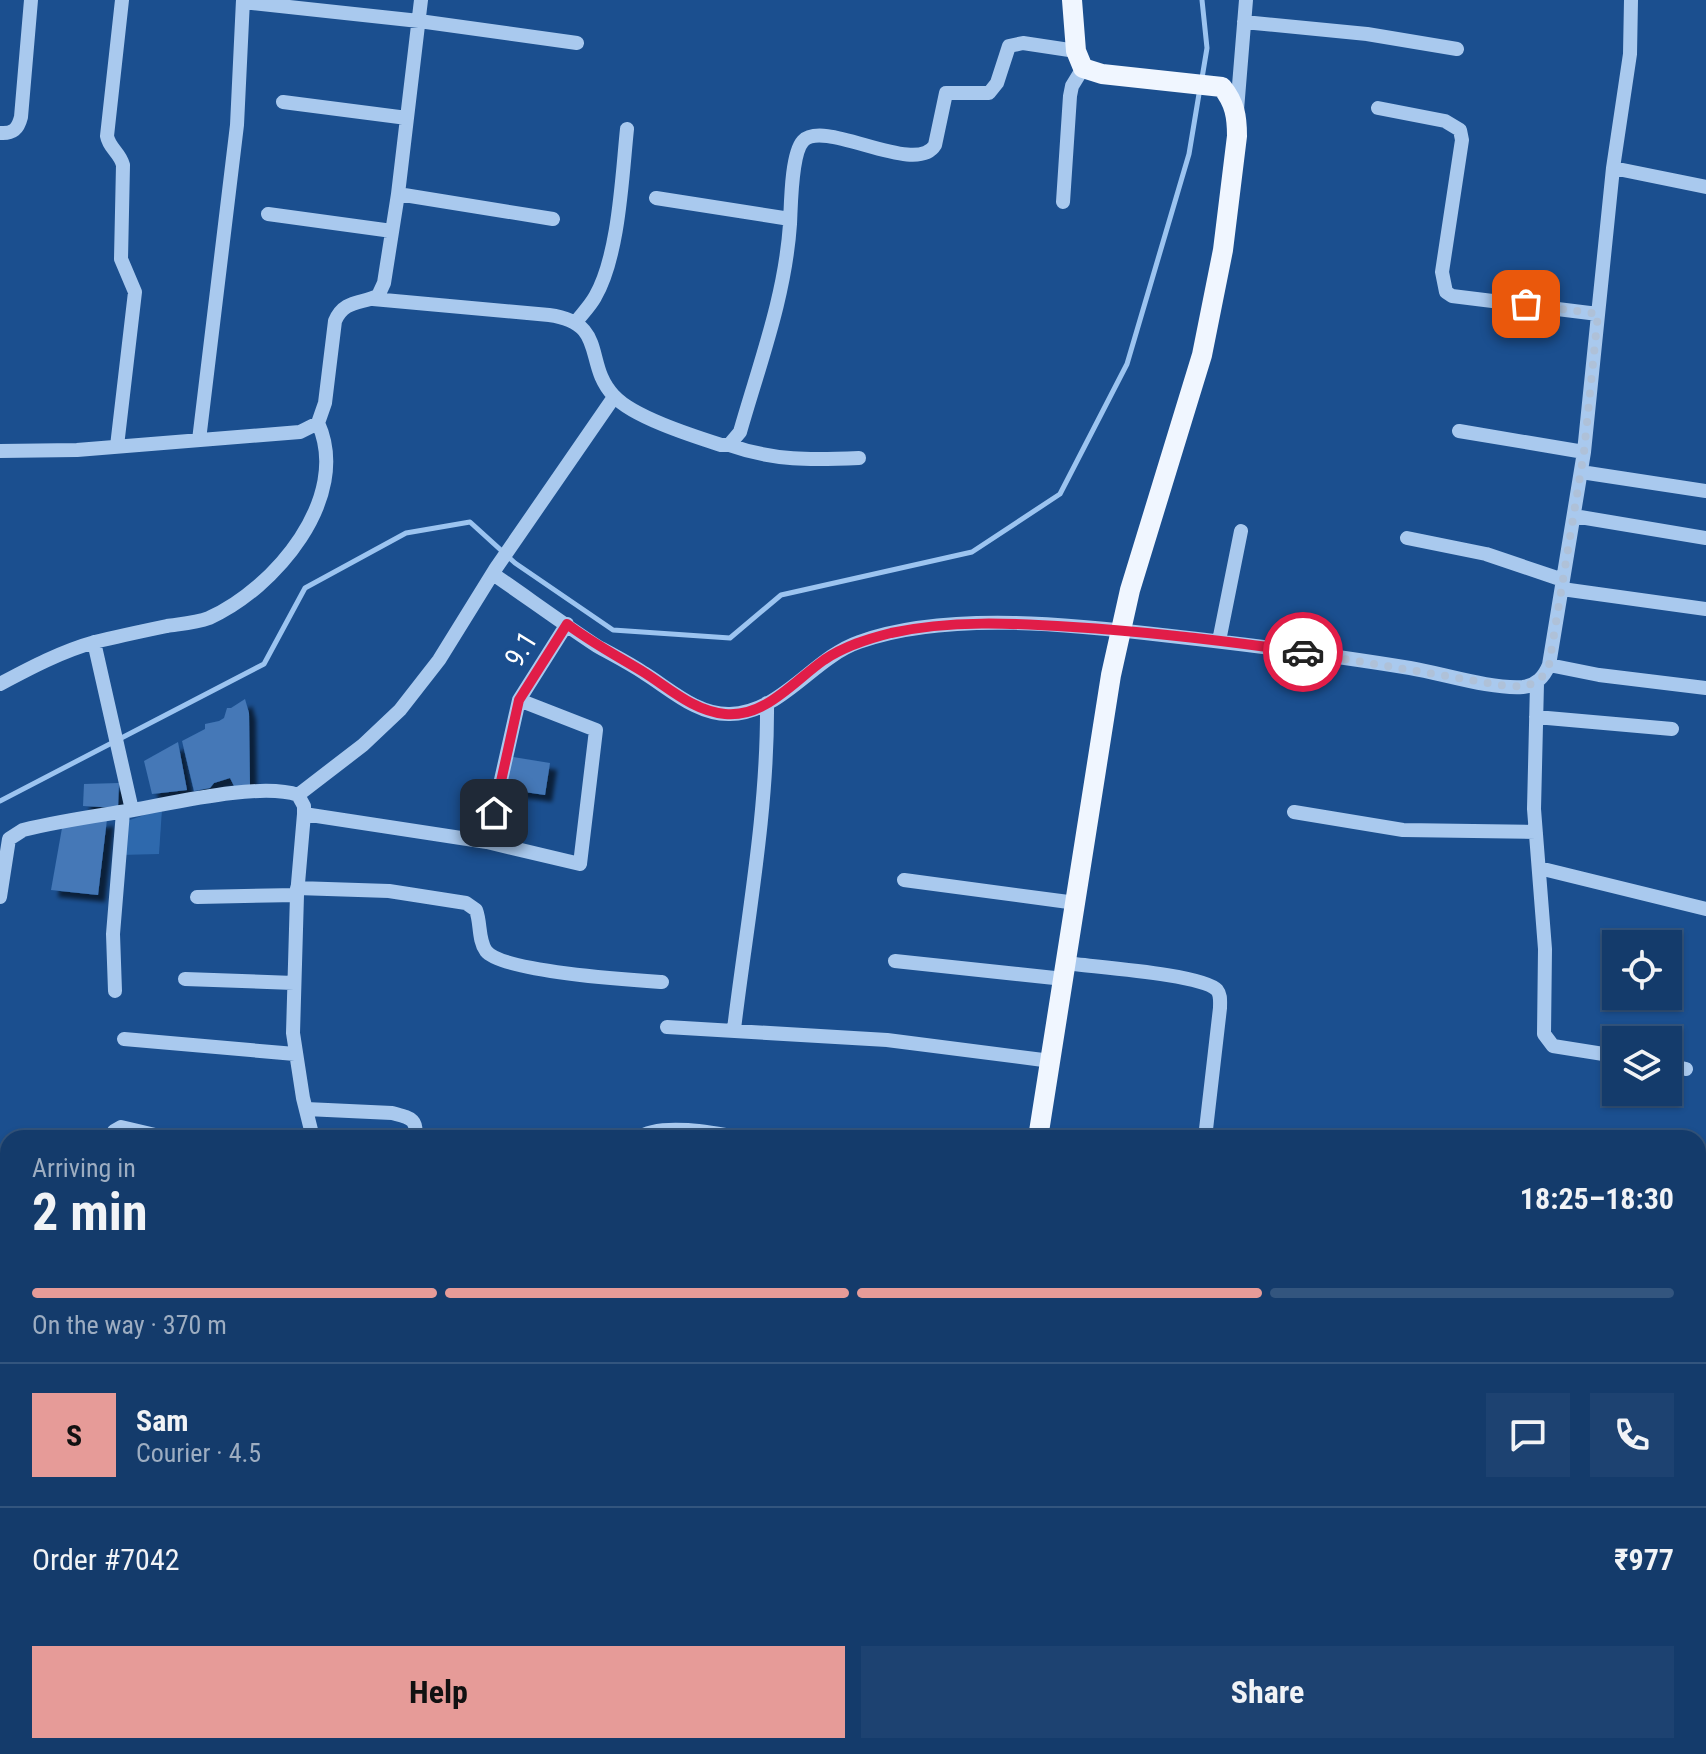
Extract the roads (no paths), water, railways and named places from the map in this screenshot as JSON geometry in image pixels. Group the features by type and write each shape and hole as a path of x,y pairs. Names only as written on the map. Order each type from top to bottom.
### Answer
{"main road":[{"path":"1039,1130 1106,706 1121,630 1202,355 1227,225 1236,158 1237,119 1232,100 1222,87 1102,74 1080,59 1072,0"}],"street":[{"path":"0,133 13,132 21,117 31,0"},
{"path":"117,446 135,292 121,259 123,165 107,136 122,0"},
{"path":"0,684 94,642 205,620 227,609 288,555 321,500 327,471 327,454 318,423 325,403 335,321 345,306 378,296 384,283 421,0"},
{"path":"1237,119 1246,0"},
{"path":"495,571 596,645 703,709 729,714 749,712 767,703 840,650 860,641 925,627 998,623 1121,630 1338,657 1506,686 1526,687 1537,683 1549,665 1584,452 1613,168 1630,54 1631,0"},
{"path":"199,440 237,125 243,1 577,43"},
{"path":"1244,22 1367,34 1457,49"},
{"path":"729,445 740,432 771,333 783,284 797,154 799,146 808,137 823,136 898,153 925,155 935,145 946,93 989,93 997,83 1009,46 1038,44 1080,59 1070,96 1063,202"},
{"path":"283,102 407,118"},
{"path":"1378,108 1445,121 1460,130 1462,140 1442,272 1446,292 1452,296 1598,314"},
{"path":"576,322 596,296 604,277 619,207 627,129"},
{"path":"1613,168 1706,187"},
{"path":"398,194 553,219"},
{"path":"656,198 790,219"},
{"path":"268,214 392,231"},
{"path":"373,299 549,315 576,322 588,337 606,385 614,397 675,429 757,455 785,459 859,458"},
{"path":"0,897 6,848 15,833 40,825 245,792 298,795 363,745 400,710 439,660 495,571 614,397"},
{"path":"0,451 117,446 300,432 318,423"},
{"path":"1459,431 1584,452"},
{"path":"1581,472 1706,491"},
{"path":"1574,516 1706,538"},
{"path":"1219,641 1241,531"},
{"path":"1407,538 1486,554 1562,584 1706,609"},
{"name":"9.1","path":"487,842 519,700 567,624"},
{"path":"94,642 126,779 127,811 113,934 115,991"},
{"path":"1549,665 1599,675 1706,688"},
{"path":"1537,683 1536,832 1545,949 1544,1034 1553,1046 1602,1054"},
{"path":"304,814 487,842 580,864 596,730 519,700"},
{"path":"734,1029 758,846 768,737 767,703"},
{"path":"1536,717 1672,729"},
{"path":"298,795 304,806 304,814 297,892 293,1033 311,1130"},
{"path":"1294,812 1403,830 1536,832"},
{"path":"1539,868 1706,909"},
{"path":"904,880 1076,903"},
{"path":"197,897 297,892 400,892 466,903 476,910 484,949 502,962 662,982"},
{"path":"895,961 1181,977 1207,983 1216,989 1220,1008 1206,1130"},
{"path":"185,979 294,983"},
{"path":"667,1027 887,1040 1051,1061"},
{"path":"124,1039 295,1054"},
{"path":"1682,1068 1686,1069"},
{"path":"306,1109 392,1113 413,1120 416,1130"}],"waterway":[{"path":"1202,0 1207,48 1202,78"},
{"path":"0,801 264,664 305,588 406,533 470,522 515,563 613,630 730,638 781,595 972,552 1060,494 1127,364 1189,154 1200,88"}]}
